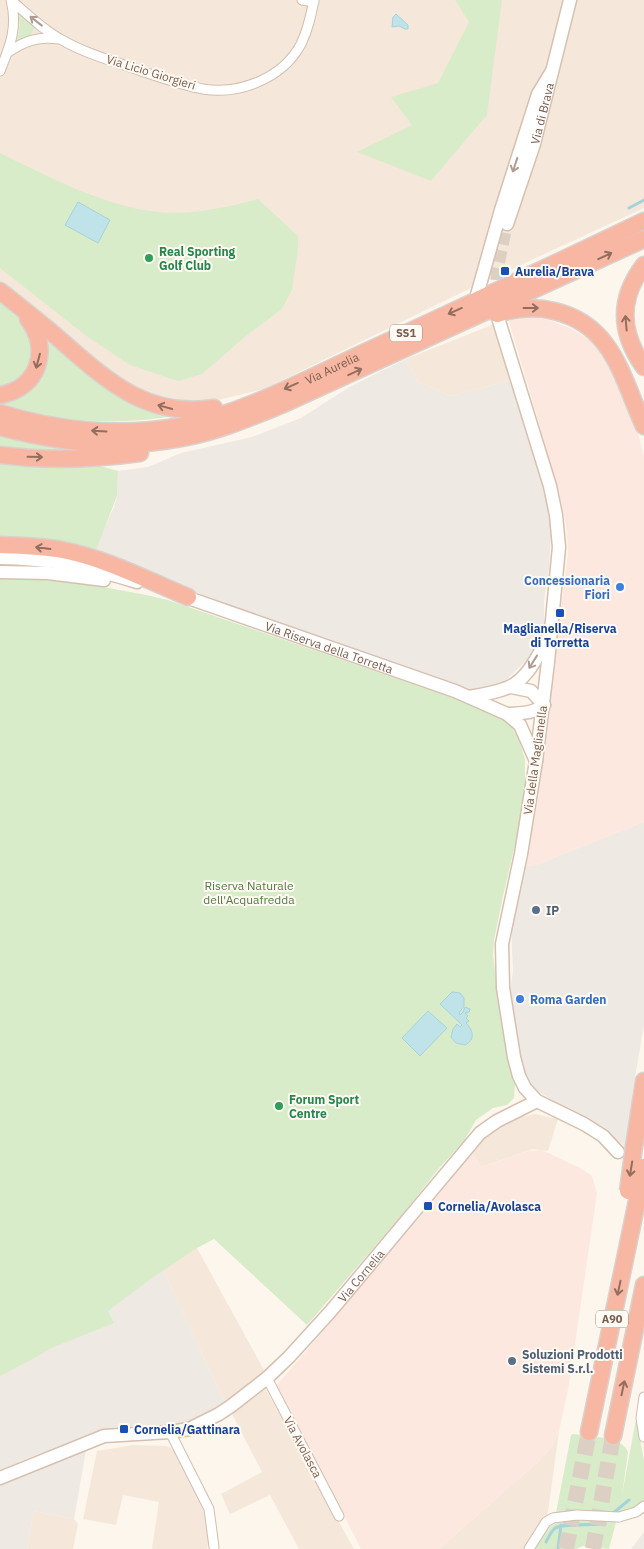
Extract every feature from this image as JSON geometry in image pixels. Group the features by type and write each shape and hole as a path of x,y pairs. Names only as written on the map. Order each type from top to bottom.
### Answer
{"highway":[{"path":"546,267 580,244 644,211"},
{"name":"Via Aurelia","path":"0,413 34,422 106,431 146,430 182,425 201,420 265,397 475,302 644,222"},
{"name":"Via Aurelia","path":"0,427 66,441 131,444 184,438 246,419 316,390 644,238"},
{"path":"644,265 630,288 625,311 628,338 634,352 644,367"},
{"path":"0,291 33,316 112,384 140,399 165,408 194,411 218,408 265,397"},
{"path":"0,394 16,390 29,379 36,370 40,354 37,331 15,304"},
{"path":"402,350 433,341 491,316 512,310 538,308 559,312 579,320 592,329 605,343 615,358 644,426"},
{"path":"0,455 35,458 151,452 204,441 246,419"},
{"path":"0,545 41,547 75,553 104,562 188,597"},
{"path":"624,1265 628,1191 644,1081"},
{"name":"A90","path":"589,1432 644,1167"},
{"name":"A90","path":"613,1436 644,1285"}],"street":[{"name":"Via Licio Giorgieri","path":"11,0 61,40 86,52 166,79 204,89 226,90 254,84 268,77 291,58 305,34 314,1"},
{"name":"Via Licio Giorgieri","path":"0,71 7,53 14,23 11,0"},
{"path":"302,0 314,1"},
{"name":"Via di Brava","path":"507,224 534,144 570,0"},
{"name":"Via Licio Giorgieri","path":"7,53 32,39 61,40"},
{"path":"475,302 501,210 538,94 552,71"},
{"name":"Via della Maglianella","path":"499,321 555,507 558,552 544,705 521,854 505,925 502,950 504,988 517,1070 525,1088 537,1102 594,1130 607,1139 618,1152"},
{"path":"0,558 51,561 86,567 188,597"},
{"path":"0,572 20,571 74,574 188,597"},
{"name":"Via Riserva della Torretta","path":"188,597 469,697 507,714"},
{"path":"469,697 511,687 526,674 551,633"},
{"path":"507,714 530,713 544,705 531,691 511,687"},
{"path":"507,714 520,725 536,761"},
{"name":"Via Cornelia","path":"0,1478 104,1436 170,1432 191,1428 219,1414 267,1378 289,1357 330,1312 480,1132 498,1120 537,1102"},
{"name":"Via Avolasca","path":"267,1378 339,1516"},
{"path":"644,1397 642,1418 644,1437"},
{"path":"170,1432 209,1509 214,1547"},
{"path":"529,1549 546,1522 553,1518 577,1515 619,1517 636,1512 644,1506"}],"shaded area":[{"path":"0,0 644,0 644,208 471,288 264,389 205,403 178,406 123,386 0,284"},
{"path":"528,316 549,320 572,329 593,342 604,354 614,373 638,434 644,456 644,822 536,865 525,866 545,745 568,551 566,524 559,492 509,321"},
{"path":"492,325 512,380 451,396 418,382 406,359"},
{"path":"406,359 418,382 451,396 512,380 547,500 551,535 544,601 544,624 538,642 526,661 506,680 493,689 467,689 370,658 93,552 114,507 117,496 118,471 148,467 181,453 252,437 301,418 351,386"},
{"path":"644,822 644,1025 632,1095 627,1148 597,1124 560,1105 533,1088 525,1074 517,1044 509,997 513,971 511,924 525,866 536,865"},
{"path":"535,1114 558,1119 548,1151 533,1149 481,1167 472,1153 482,1136 516,1118"},
{"path":"542,1150 580,1168 592,1176 597,1193 569,1385 559,1431 552,1447 539,1461 439,1549 361,1549 277,1385 472,1153 481,1167 528,1151"},
{"path":"197,1248 265,1372 225,1403 163,1270"},
{"path":"181,1259 163,1270 225,1403 175,1428 96,1434 28,1458 0,1471 0,1292"},
{"path":"265,1388 354,1549 299,1549 270,1495 230,1514 221,1494 262,1472 232,1414"},
{"path":"559,1431 543,1549 439,1549 539,1461 552,1447"},
{"path":"133,1445 166,1446 173,1449 203,1509 209,1539 207,1549 152,1549 159,1502 123,1495 116,1525 83,1519 97,1451"},
{"path":"86,1450 74,1519 34,1511 27,1549 0,1549 0,1483"},
{"path":"34,1511 74,1519 78,1524 73,1549 27,1549"},
{"path":"644,1532 644,1549 631,1549"}],"green space":[{"path":"455,0 502,0 487,115 431,181 357,152 412,125 391,97 438,83 469,22"},
{"path":"21,13 32,24 34,29 30,36 17,41 20,25 19,14"},
{"name":"Real Sporting Golf Club","path":"0,153 76,189 137,209 170,213 195,212 258,199 298,236 292,290 282,309 246,336 202,374 178,381 130,365 85,335 0,268"},
{"path":"0,300 24,320 35,339 27,376 0,390"},
{"path":"50,341 173,416 131,421 86,421 41,416 0,405 0,402"},
{"path":"0,436 69,451 0,449"},
{"path":"0,460 90,463 118,471 117,496 96,550 78,546 0,539"},
{"name":"Riserva Naturale dell'Acquafredda","path":"0,578 84,584 168,600 494,712 508,720 519,740 525,759 525,795 494,940 493,955 502,1026 515,1083 514,1098 507,1105 493,1108 476,1120 464,1141 307,1325 214,1239 152,1278 108,1311 114,1323 49,1349 0,1376"},
{"path":"638,1408 640,1412 640,1439 644,1461 644,1503 641,1506 618,1514 556,1513 571,1435 573,1434 616,1441 625,1447 628,1452 622,1495"},
{"path":"573,1520 616,1522 609,1549 583,1546 576,1549 534,1549 545,1531 553,1525"}],"water":[{"path":"396,14 408,25 408,29 399,26 392,27 393,17"},
{"path":"78,202 110,220 98,243 65,225"},
{"path":"452,992 460,993 464,998 464,1006 459,1013 460,1015 465,1007 470,1009 469,1012 465,1013 468,1016 466,1018 469,1021 466,1023 471,1029 472,1038 465,1045 456,1043 451,1037 453,1029 457,1024 460,1027 462,1025 440,1004"},
{"path":"428,1011 447,1028 420,1056 402,1038"}],"waterway":[{"path":"629,208 644,200"},
{"path":"612,1514 629,1500"},
{"path":"546,1542 557,1527 605,1524"},
{"path":"558,1549 561,1525"}],"tunnel":[{"path":"496,298 497,272 507,224"},
{"path":"566,1549 589,1432"},
{"path":"593,1549 613,1436"}],"place":[{"name":"Real Sporting Golf Club","path":"149,258"},
{"name":"Aurelia/Brava","path":"505,271"},
{"name":"Concessionaria Fiori","path":"620,587"},
{"name":"Maglianella/Riserva di Torretta","path":"560,613"},
{"name":"IP","path":"536,910"},
{"name":"Roma Garden","path":"520,999"},
{"name":"Forum Sport Centre","path":"279,1106"},
{"name":"Cornelia/Avolasca","path":"428,1206"},
{"name":"Soluzioni Prodotti Sistemi S.r.l.","path":"512,1361"},
{"name":"Cornelia/Gattinara","path":"124,1429"}]}
